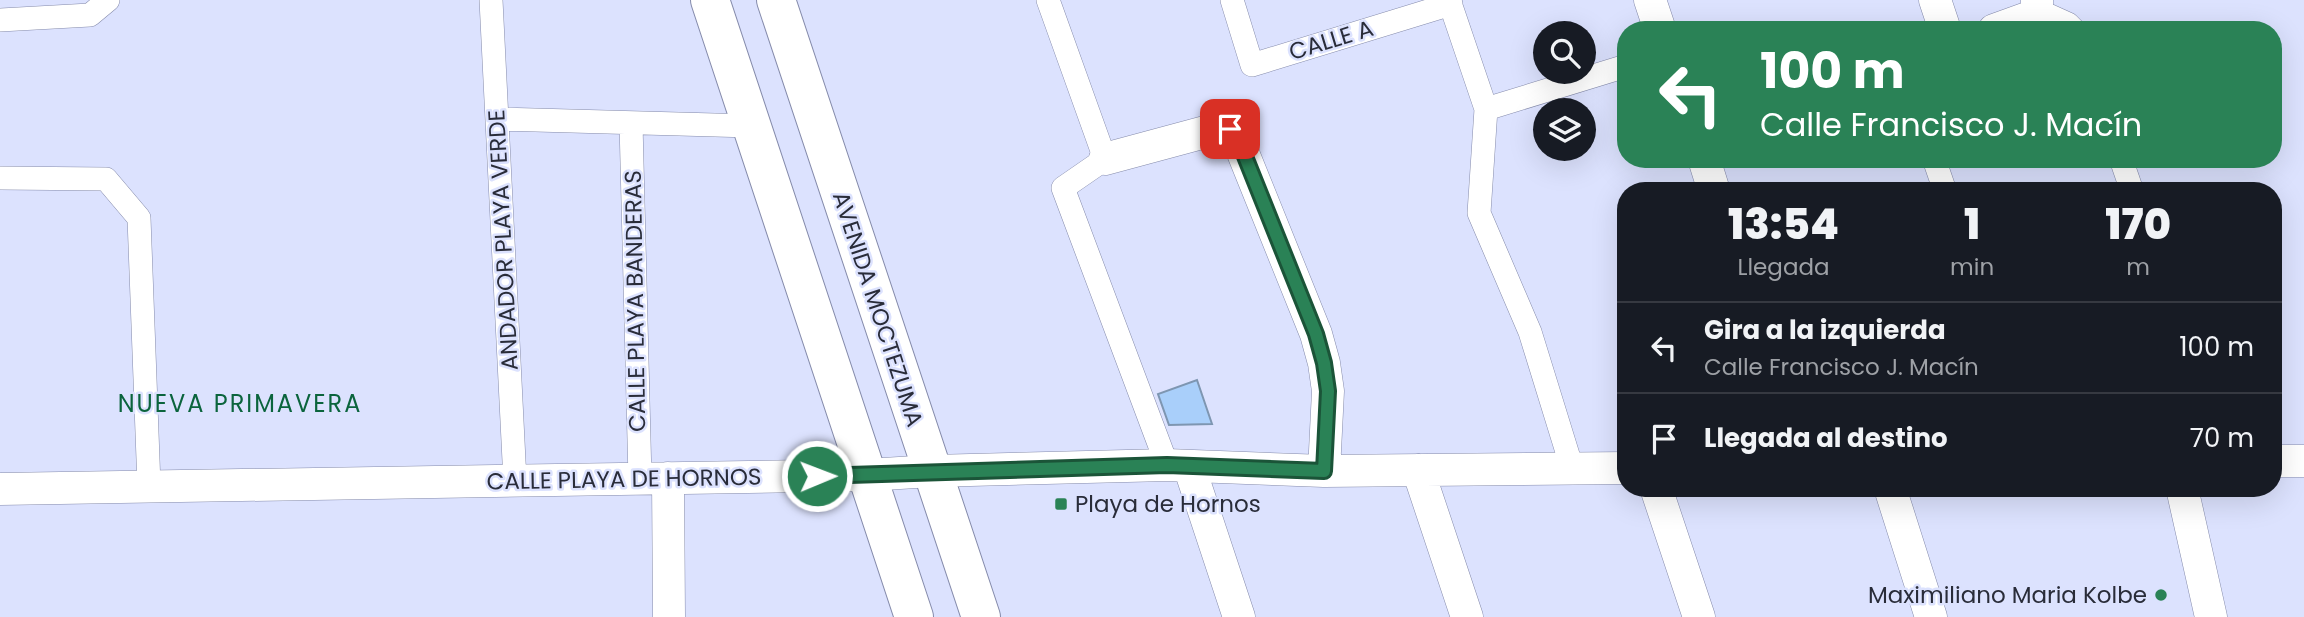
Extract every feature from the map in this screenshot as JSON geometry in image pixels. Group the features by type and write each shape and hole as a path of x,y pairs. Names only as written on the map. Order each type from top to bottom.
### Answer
{"street":[{"path":"0,20 90,15 108,0"},
{"name":"ANDADOR PLAYA VERDE","path":"491,0 515,481"},
{"path":"709,0 914,617"},
{"name":"AVENIDA MOCTEZUMA","path":"776,0 981,617"},
{"path":"1048,0 1105,159"},
{"name":"CALLE A","path":"1232,0 1252,65 1450,2"},
{"path":"1650,0 1657,21"},
{"path":"1935,0 1942,21"},
{"path":"1450,2 1486,109 1479,213 1530,331 1572,468"},
{"path":"2019,21 2030,17 2037,5 2063,21"},
{"path":"1486,109 1617,69"},
{"path":"497,119 751,126"},
{"name":"CALLE PLAYA BANDERAS","path":"631,123 654,479"},
{"path":"1239,617 1063,188 1105,159 1220,128 1230,129 1242,149 1316,334 1324,363 1328,391 1324,471"},
{"path":"0,178 106,179 139,218 149,486"},
{"path":"2282,461 2304,461"},
{"name":"CALLE PLAYA DE HORNOS","path":"0,489 867,475 932,471 1178,466 1324,471 1617,467"},
{"path":"1418,470 1467,617"},
{"path":"654,479 669,617"},
{"path":"1659,497 1699,617"},
{"path":"1893,497 1931,617"},
{"path":"2184,497 2211,617"}],"building":[{"path":"1197,380 1212,424 1169,425 1158,394"}],"place":[{"name":"Playa de Hornos","path":"1061,504"},
{"name":"Maximiliano Maria Kolbe","path":"2161,595"}],"district":[{"name":"NUEVA PRIMAVERA","path":"240,403"}],"route":[{"path":"817,476 1167,465 1324,471 1328,391 1324,363 1316,334 1242,149 1230,129"}]}
